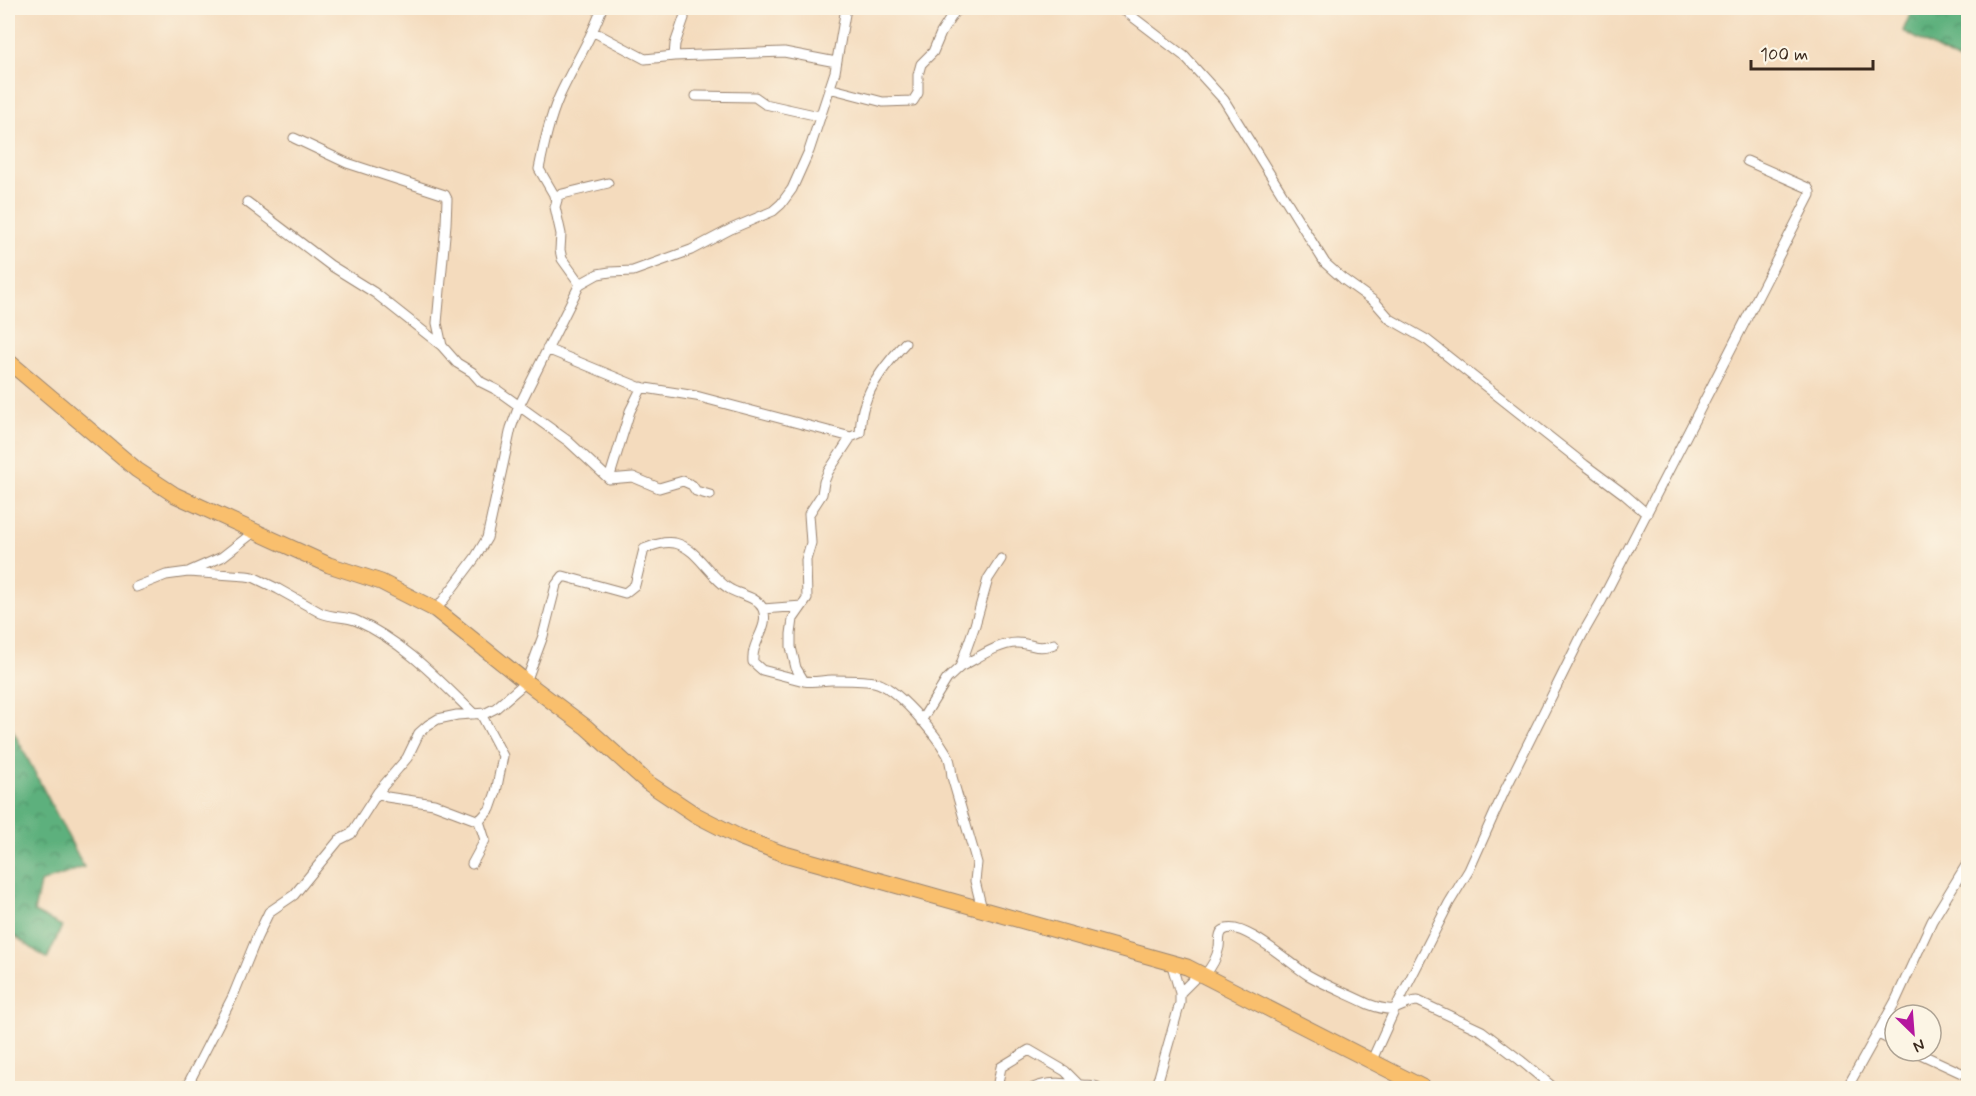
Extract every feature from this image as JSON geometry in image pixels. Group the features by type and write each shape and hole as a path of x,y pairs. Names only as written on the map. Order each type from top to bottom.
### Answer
{"main road":[{"path":"8,361 137,470 175,495 329,565 381,582 436,610 586,727 648,783 696,815 781,853 1171,962 1202,975 1421,1088"}],"street":[{"path":"579,284 562,259 561,234 554,196 539,170 545,137 559,97 594,32 602,8"},
{"path":"436,610 487,538 511,428 519,406 579,284 598,274 633,271 691,250 773,211 781,204 792,189 809,151 836,62 846,8"},
{"path":"829,88 883,102 913,101 918,93 921,63 933,52 941,33 955,11 968,8"},
{"path":"1121,8 1184,56 1224,100 1325,263 1375,302 1390,319 1427,340 1647,514"},
{"path":"674,56 675,44 684,18"},
{"path":"594,32 645,59 784,52 836,62"},
{"path":"696,96 755,97 765,104 819,116"},
{"path":"294,138 347,163 445,195 447,199 446,224 437,323 442,346"},
{"path":"1371,1062 1449,903 1469,870 1504,792 1582,635 1647,514 1810,195 1808,189 1747,161"},
{"path":"554,196 608,183"},
{"path":"247,202 330,265 375,293 442,346 457,363 472,372 481,382 568,441 609,479 633,477 659,488 683,481 692,484 696,492 710,495"},
{"path":"548,349 642,387 696,396 851,437 860,434 864,406 870,392 890,360 905,343"},
{"path":"609,479 630,411 642,387"},
{"path":"804,681 796,668 791,647 793,619 807,599 806,560 811,543 809,514 822,494 828,472 851,437"},
{"path":"188,572 222,557 254,532"},
{"path":"186,1089 233,996 269,912 294,895 339,840 351,834 378,792 406,758 419,733 438,719 477,714 496,708 526,682 543,636 556,585 563,576 625,593 635,585 644,549 659,543 674,543 683,546 728,589 750,598 763,609 764,624 752,650 753,662 762,670 813,683 830,680 876,682 895,693 921,721 944,749 950,763 977,863 975,881 982,909"},
{"path":"960,667 988,579 1002,559"},
{"path":"136,587 166,574 188,572 253,577 321,613 354,620 369,627 405,650 477,714 502,756 496,792 490,809 479,821"},
{"path":"763,609 802,606"},
{"path":"921,721 942,686 960,667 1003,646 1016,643 1045,648 1054,644"},
{"path":"378,792 387,797 434,804 479,821"},
{"path":"472,864 484,840 479,821"},
{"path":"1847,1089 1878,1034 1932,921 1968,862"},
{"path":"1180,993 1209,970 1218,950 1221,933 1227,928 1248,933 1308,975 1368,1004 1378,1008 1395,1009 1410,1001 1418,1001 1482,1031 1554,1089"},
{"path":"1154,1089 1180,1003 1180,993 1171,962"},
{"path":"1878,1034 1883,1036"},
{"path":"997,1089 1001,1067 1029,1050 1065,1071 1079,1084"},
{"path":"1940,1063 1968,1076"},
{"path":"1033,1089 1049,1082 1093,1085 1099,1089"}],"green space":[{"path":"1913,8 1968,8 1968,66 1903,31"},
{"path":"8,721 84,867 40,883 34,912 62,926 47,959 8,931"}]}
